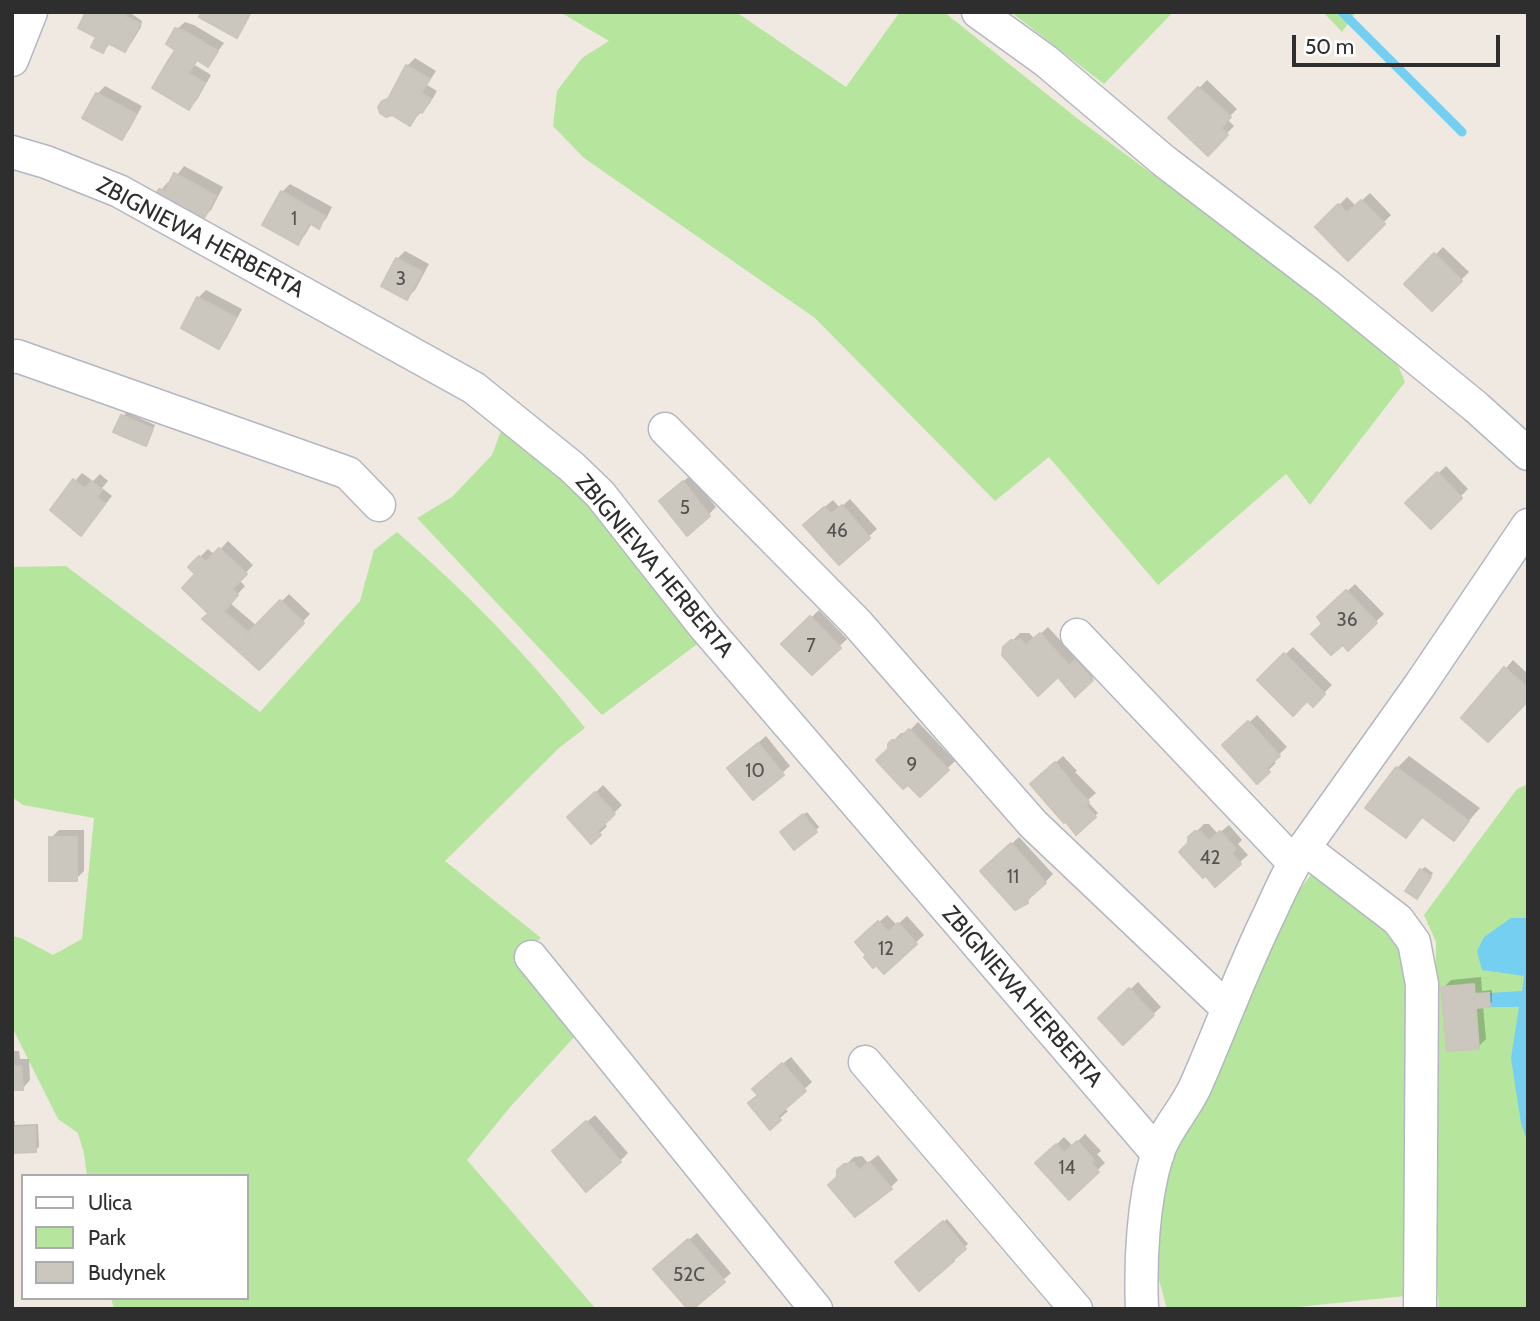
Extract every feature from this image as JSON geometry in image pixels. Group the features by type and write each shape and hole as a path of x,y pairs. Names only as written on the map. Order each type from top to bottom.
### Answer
{"street":[{"path":"12,60 31,12"},
{"path":"978,12 1046,61 1164,162 1328,286 1476,407 1528,454"},
{"name":"ZBIGNIEWA HERBERTA","path":"12,152 46,162 119,191 462,381 572,467 600,494 704,626 1158,1154"},
{"path":"12,357 348,473 379,505"},
{"path":"665,429 857,623 1034,824 1227,1008"},
{"path":"1142,1309 1141,1280 1148,1196 1158,1154 1169,1129 1195,1088 1227,1008 1299,855 1420,685 1528,525"},
{"path":"1077,635 1299,855 1398,919 1414,942 1422,984 1420,1309"},
{"path":"531,957 816,1309"},
{"path":"865,1062 1076,1309"}],"green space":[{"path":"560,12 736,12 846,87 900,12 944,12 1078,119 1395,358 1405,382 1310,505 1286,474 1158,585 1049,457 995,501 815,318 584,158 553,126 557,91 582,58 609,41"},
{"path":"1011,12 1173,12 1104,84"},
{"path":"1323,12 1356,12 1342,32"},
{"path":"504,423 566,478 700,642 602,715 417,518 452,497 492,455"},
{"path":"397,532 496,626 585,728 559,748 445,861 541,938 517,959 577,1034 511,1106 467,1160 596,1309 114,1309 112,1300 248,1300 248,1174 87,1174 78,1133 58,1119 12,1027 12,936 53,955 82,939 94,818 23,805 12,797 12,567 66,566 260,712 360,601 374,550"},
{"path":"1528,784 1528,1309 1439,1309 1431,1175 1436,942 1424,915 1517,789"},
{"path":"1314,871 1371,911 1405,950 1408,985 1404,1138 1405,1296 1278,1309 1167,1309 1155,1265 1167,1152 1203,1102 1296,894"}],"water":[{"path":"1511,918 1528,918 1528,1144 1521,1123 1511,1058 1519,1007 1490,1007 1489,993 1522,991 1524,976 1482,970 1477,951 1484,937"}],"building":[{"path":"86,12 127,12 119,27 134,35 125,52 108,43 103,53 91,47 96,37 78,28"},
{"path":"202,12 210,12 242,29 237,38 199,17"},
{"path":"210,12 251,12 242,29"},
{"path":"125,16 140,24 134,35 119,27"},
{"path":"175,28 218,51 208,67 197,60 188,73 168,61 175,50 166,44"},
{"path":"168,61 205,83 189,110 152,88"},
{"path":"406,65 430,79 421,93 431,99 422,113 419,111 410,126 392,115 386,117 380,113 378,107 382,101 388,99"},
{"path":"1198,87 1231,117 1221,128 1228,135 1208,156 1168,118"},
{"path":"96,93 136,114 122,140 82,118"},
{"path":"174,173 216,196 203,220 156,194 159,189 165,191"},
{"path":"281,191 325,216 319,229 309,223 298,245 262,225"},
{"path":"1361,200 1385,224 1348,261 1315,227 1338,204 1347,213"},
{"path":"1434,253 1462,281 1432,311 1404,284"},
{"path":"396,258 422,272 407,300 381,286"},
{"path":"197,297 236,318 219,349 181,328"},
{"path":"121,415 153,429 146,446 113,432"},
{"path":"1437,472 1462,498 1431,529 1405,503"},
{"path":"73,479 85,489 91,481 102,490 96,497 105,504 81,536 50,510"},
{"path":"683,481 710,516 687,536 659,501"},
{"path":"842,505 870,538 839,565 803,525 824,507 831,514"},
{"path":"219,548 247,574 232,589 238,595 224,611 217,606 209,614 182,588 195,574 188,567 199,556 206,562"},
{"path":"1346,590 1377,623 1348,651 1343,645 1331,655 1311,634 1322,624 1317,617"},
{"path":"280,600 304,623 271,658 246,635"},
{"path":"217,606 249,633 236,649 202,619"},
{"path":"810,616 841,648 812,675 781,644"},
{"path":"1040,633 1069,666 1075,660 1093,680 1075,697 1058,677 1038,696 1002,655 1003,647 1011,640 1020,639 1026,645"},
{"path":"248,637 271,658 259,670 236,649"},
{"path":"1284,653 1325,694 1313,707 1307,701 1293,716 1257,680"},
{"path":"1504,667 1528,688 1528,701 1488,742 1461,718"},
{"path":"1248,721 1280,756 1266,768 1270,772 1257,784 1222,745"},
{"path":"909,729 949,770 920,797 908,785 903,789 876,760 888,749 892,740 897,740"},
{"path":"758,743 784,775 753,800 727,768"},
{"path":"1055,762 1089,802 1064,823 1030,784"},
{"path":"1396,767 1469,821 1454,841 1422,817 1406,838 1365,808"},
{"path":"595,792 615,814 597,831 601,835 591,844 567,817"},
{"path":"1085,805 1096,817 1076,835 1066,822"},
{"path":"803,814 817,832 794,850 780,832"},
{"path":"1195,831 1201,832 1209,841 1220,831 1236,849 1231,853 1241,864 1215,887 1179,852"},
{"path":"49,837 77,837 77,881 49,881"},
{"path":"1011,843 1046,883 1028,899 1028,903 1015,910 980,871"},
{"path":"1420,869 1431,877 1417,899 1405,891"},
{"path":"878,921 888,932 898,923 917,944 884,974 876,965 873,968 855,942"},
{"path":"1474,984 1479,1049 1447,1051 1441,987"},
{"path":"1129,988 1154,1015 1123,1045 1098,1018"},
{"path":"1489,993 1490,1007 1475,1008 1474,994"},
{"path":"782,1063 806,1091 777,1116 781,1120 770,1130 748,1103 758,1095 752,1089"},
{"path":"12,1066 21,1066 23,1090 12,1090"},
{"path":"586,1121 621,1162 586,1192 552,1151"},
{"path":"35,1126 36,1152 12,1153 12,1128"},
{"path":"1077,1141 1094,1160 1091,1163 1099,1172 1069,1200 1035,1163 1056,1144 1064,1153"},
{"path":"869,1162 892,1189 855,1217 828,1185 837,1177 837,1170 844,1164 854,1163 859,1170"},
{"path":"943,1221 966,1249 953,1260 930,1232"},
{"path":"930,1232 954,1261 919,1291 895,1262"},
{"path":"688,1239 725,1282 693,1309 688,1309 653,1269"}],"waterway":[{"path":"1342,12 1462,132"}]}
